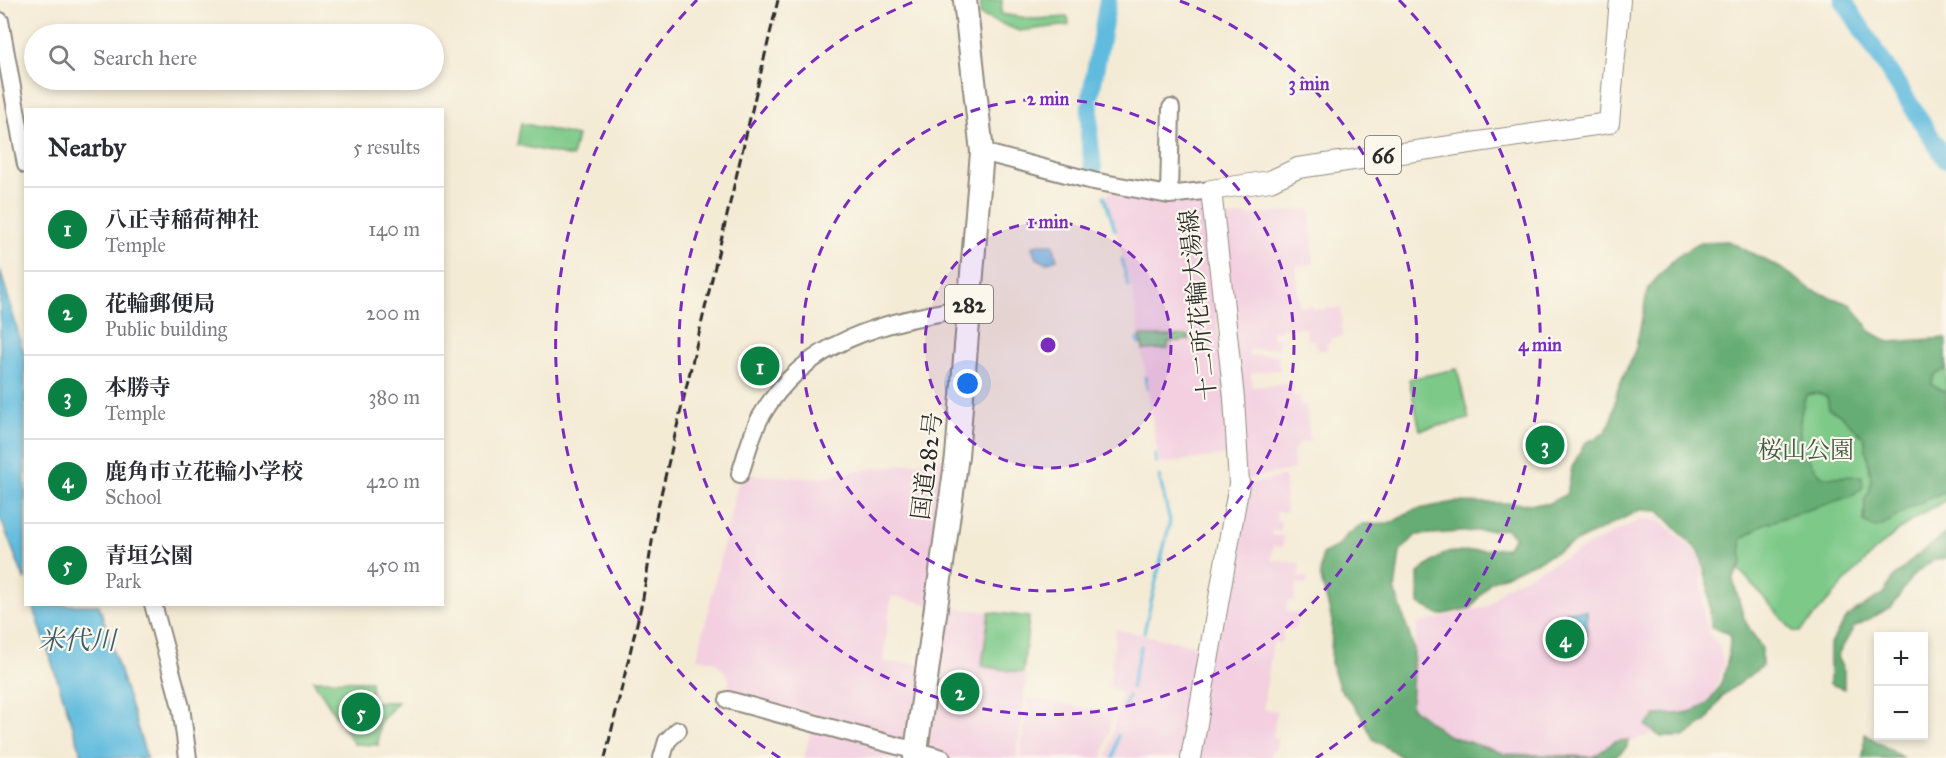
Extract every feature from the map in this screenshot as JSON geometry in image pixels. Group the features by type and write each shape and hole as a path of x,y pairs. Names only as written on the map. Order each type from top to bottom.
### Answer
{"highway":[{"name":"国道282号","path":"915,755 957,456 982,152 964,0"}],"main road":[{"name":"十二所花輪大湯線","path":"1191,758 1239,484 1234,398 1211,190 1270,181 1309,166 1609,123 1620,0"}],"street":[{"path":"0,21 24,154"},
{"path":"1169,195 1171,108"},
{"path":"982,152 1093,181 1169,195 1211,190"},
{"path":"740,474 759,419 789,377 812,358 847,339 888,323 969,307"},
{"path":"154,606 181,707 188,758"},
{"path":"728,700 915,755 942,758"},
{"path":"662,758 667,741 678,730"}],"shaded area":[{"path":"1111,191 1160,201 1197,201 1204,205 1232,449 1226,455 1159,464 1133,293 1106,196"},
{"path":"1310,209 1314,264 1297,266 1299,306 1313,306 1313,309 1341,308 1342,337 1331,338 1331,342 1327,344 1327,350 1318,351 1315,340 1307,340 1306,328 1281,328 1281,330 1272,332 1273,339 1278,338 1279,348 1249,350 1249,356 1279,354 1279,370 1251,373 1252,387 1293,384 1293,396 1300,396 1301,405 1306,405 1310,442 1297,443 1297,448 1293,449 1294,469 1244,480 1220,218"},
{"path":"957,456 937,606 989,612 982,666 1027,674 1017,758 804,758 813,722 728,700 729,679 724,671 714,661 697,658 740,474 813,478","holes":["891,596 936,606 928,664 883,662"]},
{"path":"1285,476 1286,512 1277,512 1276,520 1281,521 1280,531 1272,530 1271,535 1283,536 1283,547 1273,546 1271,560 1300,563 1299,576 1308,577 1307,585 1297,584 1294,602 1288,601 1286,611 1298,613 1295,630 1284,629 1281,643 1273,642 1263,709 1277,711 1273,737 1278,738 1276,750 1272,750 1271,758 1107,758 1121,693 1109,687 1116,629 1210,649 1245,485"},
{"path":"1642,519 1660,520 1701,557 1704,613 1709,634 1719,645 1724,665 1707,711 1592,758 1438,753 1407,728 1417,624 1488,606 1505,587"},
{"path":"1028,698 1113,713 1103,758 1020,758"}],"green space":[{"path":"981,0 1002,0 1001,14 1034,19 1068,17 1069,25 1019,31 980,15"},
{"path":"521,123 577,136 572,157 517,145"},
{"path":"1728,241 1784,270 1812,290 1852,305 1870,331 1889,342 1946,338 1946,369 1935,374 1931,384 1946,392 1946,491 1912,506 1881,527 1875,528 1864,522 1865,499 1870,490 1871,478 1864,438 1842,416 1829,409 1827,397 1818,393 1806,395 1800,419 1801,439 1803,449 1814,468 1823,477 1862,476 1863,487 1854,495 1764,524 1741,540 1742,563 1733,580 1745,621 1762,649 1762,666 1722,696 1707,721 1684,737 1661,737 1646,726 1656,715 1694,711 1714,696 1729,655 1730,634 1711,627 1708,586 1700,553 1659,511 1640,510 1540,560 1490,582 1471,608 1440,615 1419,604 1418,573 1445,553 1506,548 1515,537 1506,529 1416,535 1400,552 1395,590 1414,649 1411,707 1447,735 1505,754 1594,757 1615,741 1628,740 1627,747 1614,758 1403,758 1373,739 1361,715 1339,687 1331,663 1332,620 1320,575 1322,554 1338,546 1347,535 1362,524 1391,523 1414,510 1454,502 1547,504 1567,494 1572,467 1585,443 1605,433 1612,419 1617,391 1636,348 1648,288 1676,257 1700,242"},
{"path":"1140,336 1189,336 1189,340 1168,342 1168,349 1143,350"},
{"name":"桜山公園","path":"1857,337 1946,357 1946,501 1924,512 1885,542 1800,632 1793,631 1745,576 1719,554 1632,384"},
{"path":"1457,369 1469,419 1420,430 1409,379"},
{"path":"1946,533 1946,558 1932,561 1912,576 1892,607 1854,627 1837,657 1844,671 1844,689 1830,684 1830,644 1848,616 1884,593 1891,580 1915,557"},
{"path":"989,612 1029,617 1023,673 982,666"},
{"path":"313,680 371,681 372,702 398,702 379,723 378,745 354,744"},
{"path":"1865,734 1903,758 1863,758"}],"water":[{"path":"1037,244 1053,244 1057,259 1046,263 1036,258 1032,247"},
{"name":"米代川","path":"0,269 24,353 24,578 0,517"},
{"name":"米代川","path":"33,606 99,606 147,758 83,758"},
{"path":"1566,611 1587,611 1586,650 1565,650"}],"waterway":[{"path":"1091,94 1108,0"},
{"path":"1843,0 1946,160"},
{"path":"1090,106 1089,135 1093,167"},
{"path":"1104,196 1115,230"},
{"path":"1122,259 1128,286"},
{"path":"1137,339 1139,344"},
{"path":"1145,377 1147,388"},
{"path":"1155,454 1156,462"},
{"path":"1144,632 1170,521 1159,476"},
{"path":"1131,688 1141,646"},
{"path":"1124,710 1128,696"},
{"path":"1113,758 1118,735"}],"railway":[{"path":"605,758 643,598 657,511 778,0"}],"place":[{"name":"八正寺稲荷神社","path":"760,366"},
{"name":"本勝寺","path":"1545,445"},
{"name":"鹿角市立花輪小学校","path":"1565,639"},
{"name":"花輪郵便局","path":"960,692"},
{"name":"青垣公園","path":"361,712"}]}
